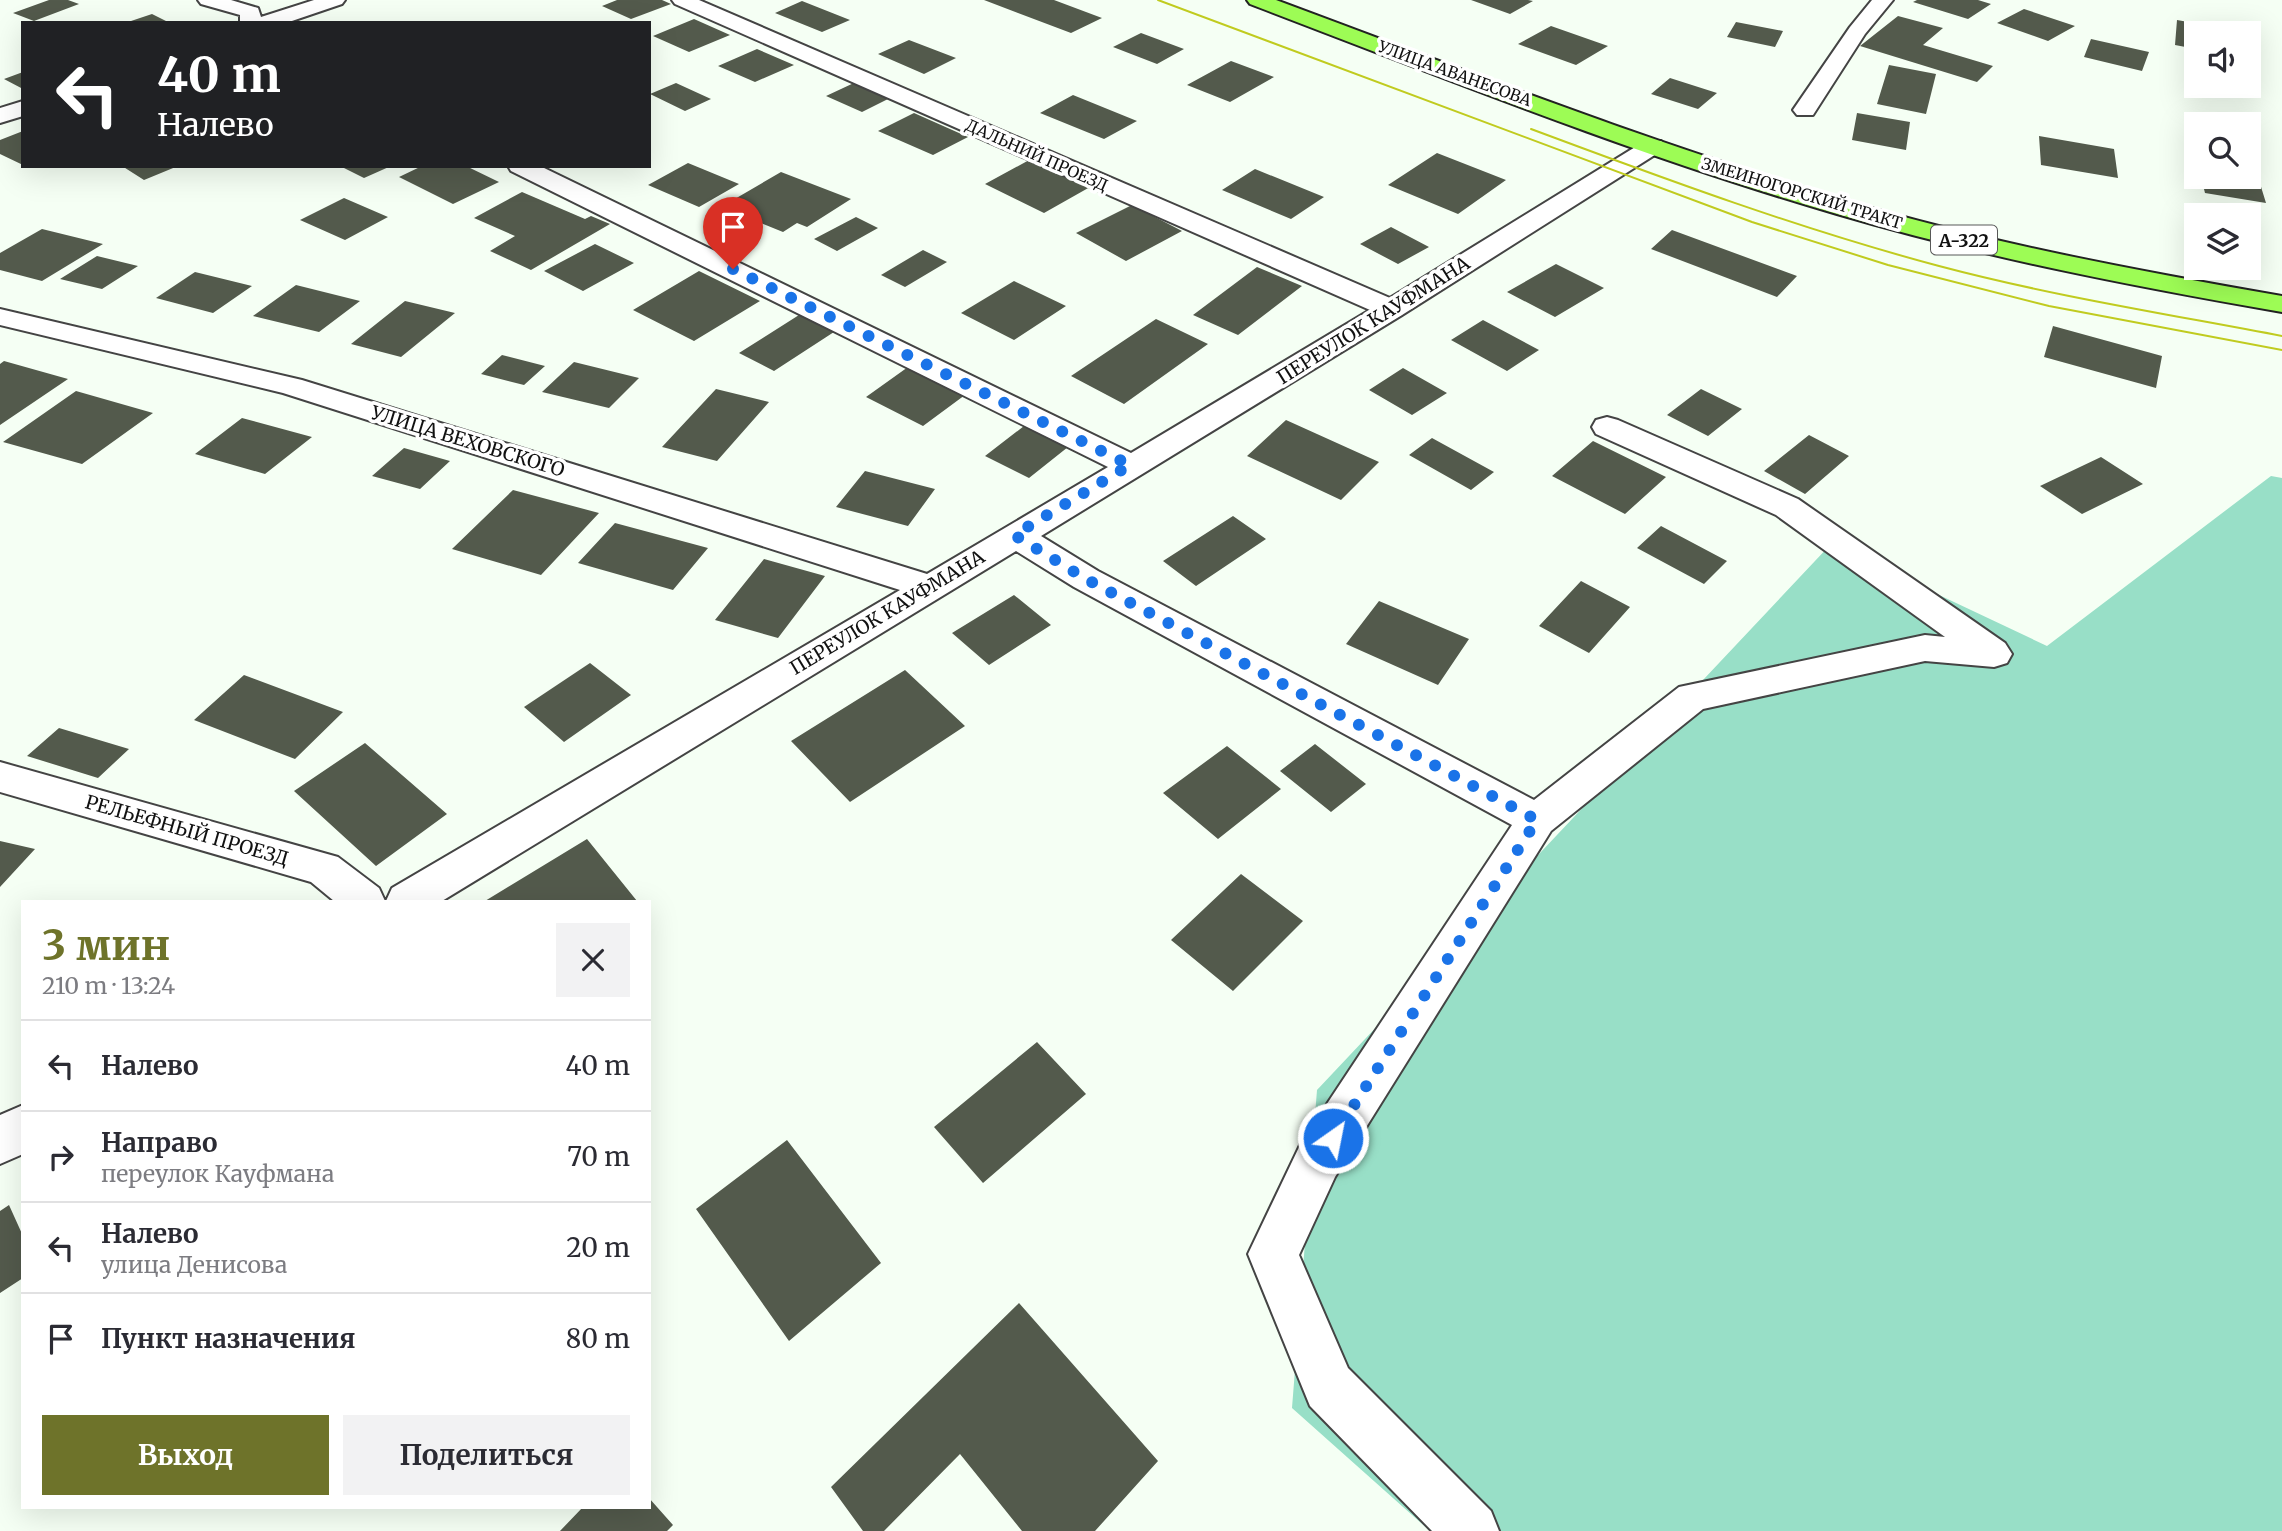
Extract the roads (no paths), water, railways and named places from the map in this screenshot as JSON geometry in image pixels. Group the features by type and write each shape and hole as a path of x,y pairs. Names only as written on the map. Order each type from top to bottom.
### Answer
{"highway":[{"name":"УЛИЦА АВАНЕСОВА","path":"1258,0 1653,146"},
{"name":"ЗМЕИНОГОРСКИЙ ТРАКТ","path":"1653,146 1786,191 1924,231 2084,268 2282,304"}],"street":[{"path":"208,0 251,12 250,21"},
{"path":"270,21 335,0"},
{"name":"ДАЛЬНИЙ ПРОЕЗД","path":"682,0 1392,309"},
{"path":"1805,110 1857,31 1883,0"},
{"path":"0,116 21,109"},
{"name":"ПЕРЕУЛОК КАУФМАНА","path":"409,900 1392,309 1653,146"},
{"path":"524,168 1130,465"},
{"name":"УЛИЦА ВЕХОВСКОГО","path":"0,317 292,386 930,587"},
{"path":"1471,1531 1329,1387 1273,1254 1318,1160 1537,820 1692,697 1925,648 1994,653 1787,507 1607,427"},
{"path":"1014,535 1086,579 1537,820"},
{"name":"РЕЛЬЕФНЫЙ ПРОЕЗД","path":"0,777 324,869 363,900"},
{"path":"0,1141 21,1129"}],"tram line":[{"path":"1158,0 1752,222 1888,265 2049,306 2282,350"},
{"path":"1531,129 1682,185 1887,252 2067,296 2282,336"}]}
